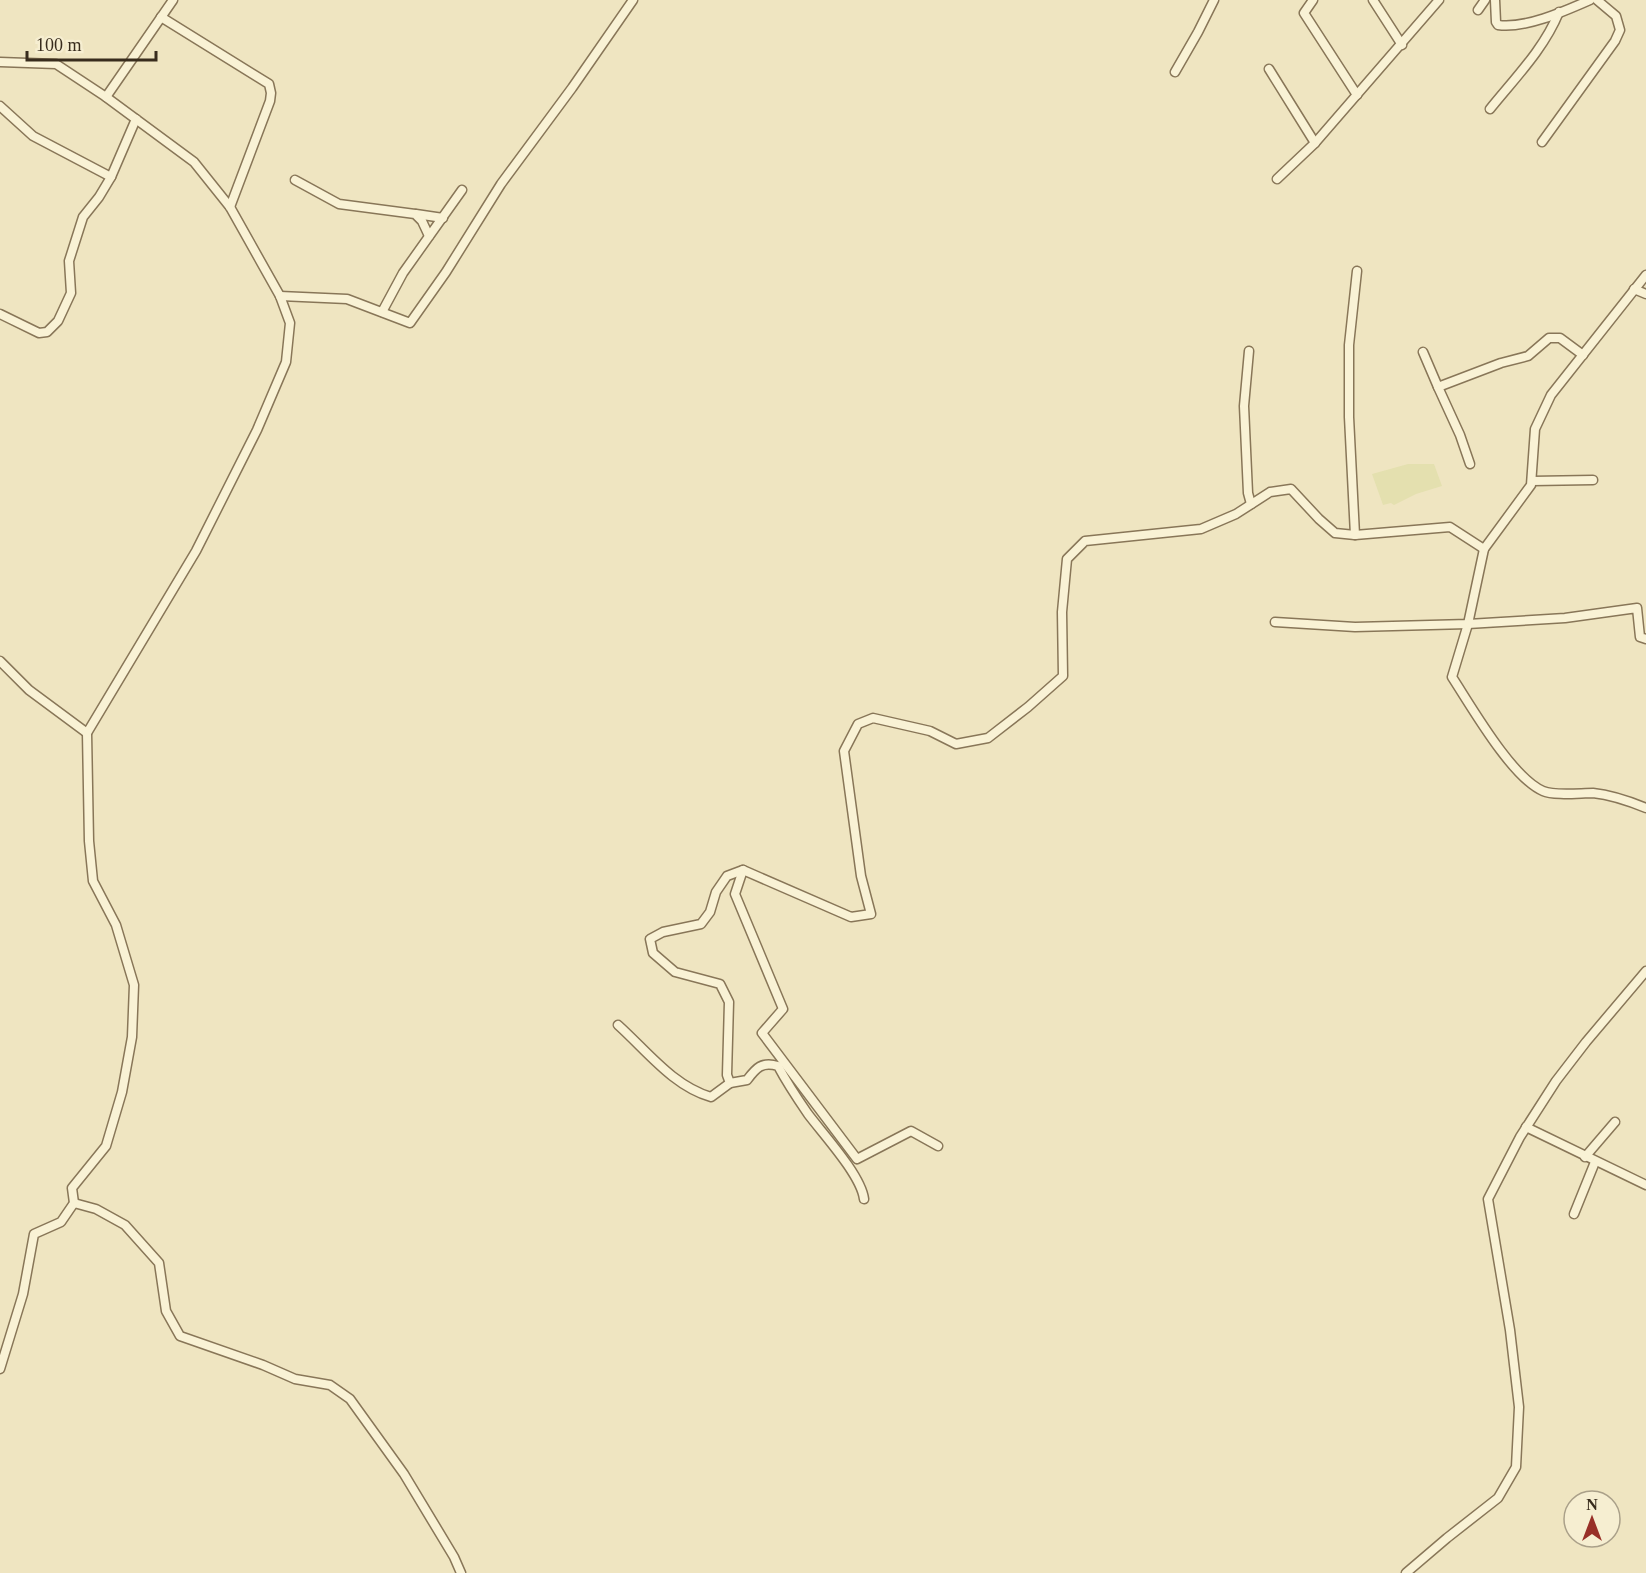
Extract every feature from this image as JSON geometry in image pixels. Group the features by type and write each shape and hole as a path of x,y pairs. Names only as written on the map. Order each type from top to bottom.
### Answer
{"street":[{"path":"106,97 173,0"},
{"path":"280,296 347,299 410,323 446,272 501,184 633,0"},
{"path":"1312,0 1304,13 1357,96"},
{"path":"1373,0 1402,45"},
{"path":"1277,179 1315,143 1439,0"},
{"path":"1478,10 1485,0"},
{"path":"1495,0 1498,25 1527,23 1590,0"},
{"path":"1542,142 1615,41 1620,30 1616,16 1597,0"},
{"path":"1175,72 1198,32 1211,1"},
{"path":"1490,109 1533,57 1552,28 1559,12"},
{"path":"160,17 269,84 271,89 270,101 230,207"},
{"path":"0,62 56,64 106,97 194,162 230,207 280,296 290,323 285,362 257,430 196,551 87,733 89,841 93,881 116,925 134,985 132,1037 122,1092 106,1146 72,1188 74,1203 61,1222 34,1234 22,1294 0,1369"},
{"path":"1269,69 1315,143"},
{"path":"0,106 33,136 111,177"},
{"path":"0,314 39,333 47,332 58,321 71,293 69,261 73,244 84,217 111,177 136,119"},
{"path":"295,180 339,204 443,218"},
{"path":"382,312 403,273 462,190"},
{"path":"415,214 422,221 429,236"},
{"path":"1355,535 1349,417 1349,345 1357,271"},
{"path":"1646,275 1551,395 1535,429 1532,481 1484,549 1468,624 1452,677 1504,753 1525,779 1544,792 1596,794 1624,799 1646,808"},
{"path":"1634,290 1646,294"},
{"path":"1438,387 1501,363 1528,356 1549,338 1560,338 1583,355"},
{"path":"1249,351 1244,406 1248,494 1251,504"},
{"path":"1423,352 1460,435 1470,464"},
{"path":"1532,481 1593,480"},
{"path":"730,1083 727,1075 729,1002 720,984 675,972 653,952 650,939 663,932 701,924 710,912 716,892 727,876 743,870 851,917 871,914 861,876 844,750 858,724 873,718 930,731 956,744 988,738 1028,707 1063,676 1062,612 1067,559 1085,541 1201,529 1236,514 1270,492 1291,489 1335,533 1355,535 1450,526 1484,549"},
{"path":"1275,622 1355,627 1468,624 1565,618 1637,608 1640,638 1646,639"},
{"path":"0,661 30,690 87,733"},
{"path":"743,870 735,894 783,1009 762,1033 857,1159 911,1131 938,1146"},
{"path":"1406,1573 1498,1498 1516,1467 1519,1407 1510,1330 1488,1199 1526,1127 1556,1082 1586,1042 1646,971"},
{"path":"618,1025 672,1077 695,1093 711,1097 730,1083 747,1080 757,1066 769,1063 778,1066 794,1094 842,1158 863,1192 864,1199"},
{"path":"1585,1157 1615,1122"},
{"path":"1526,1127 1646,1185"},
{"path":"1574,1214 1595,1161"},
{"path":"74,1203 96,1209 124,1225 159,1263 166,1311 180,1336 295,1379 330,1385 350,1399 405,1474 461,1573"}],"shaded area":[{"path":"1408,464 1434,464 1442,486 1416,494 1394,505 1391,503 1383,505 1372,474"}]}
